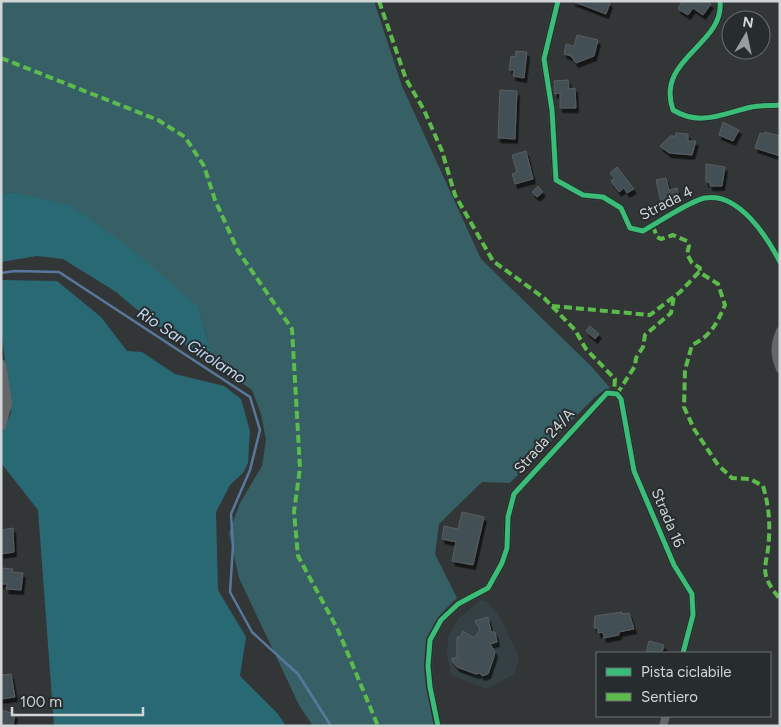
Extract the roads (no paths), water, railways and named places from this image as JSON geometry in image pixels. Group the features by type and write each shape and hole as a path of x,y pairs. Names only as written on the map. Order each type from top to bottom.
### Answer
{"street":[{"name":"Strada 4","path":"558,1 544,59 552,110 556,180 583,195 603,197 621,208 630,228 643,231 699,200 715,198 738,207 767,237 780,262"},
{"path":"720,1 721,12 709,34 679,65 676,71 671,83 669,99 673,110 685,118 709,119 754,107 780,105"},
{"path":"780,330 775,343 776,359 780,369"},
{"path":"1,364 7,403 1,426"},
{"name":"Strada 16","path":"614,392 622,402 634,470 674,565 692,594 692,615 684,652"},
{"name":"Strada 24/A","path":"438,726 428,666 430,640 441,620 458,604 488,588 502,563 507,548 508,517 514,494 604,395 614,392"}],"waterway":[{"name":"Rio San Girolamo","path":"1,273 15,271 59,272 250,397 260,430 250,470 231,514 233,546 230,592 252,632 298,674 331,726"}]}
